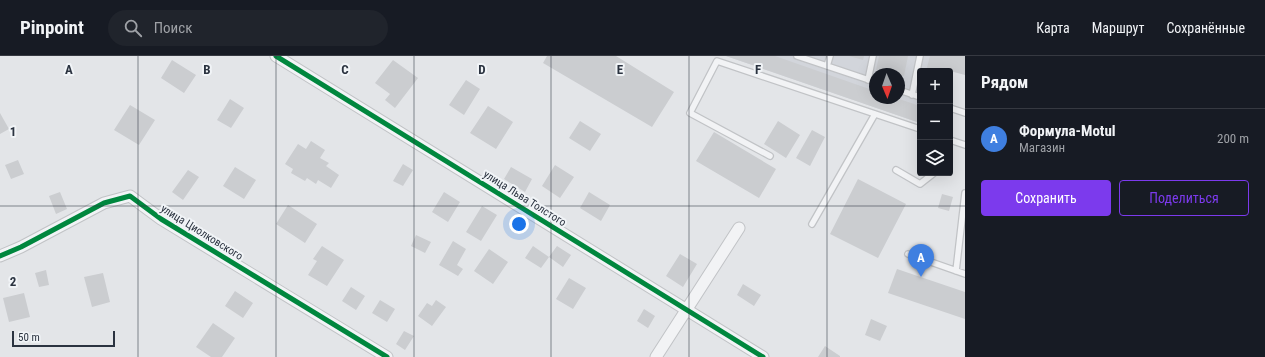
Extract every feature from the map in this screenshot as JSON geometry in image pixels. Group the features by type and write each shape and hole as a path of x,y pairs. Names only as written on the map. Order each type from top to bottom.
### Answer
{"street":[{"name":"улица Льва Толстого","path":"276,56 763,357"},
{"name":"улица Циолковского","path":"0,256 21,247 104,203 130,196 161,219 387,357"},
{"path":"656,357 739,228"}],"lane":[{"path":"797,56 868,80 873,56"},
{"path":"827,66 830,56"},
{"path":"912,95 920,56"},
{"path":"770,156 690,113 718,61 917,129"},
{"path":"905,92 917,97"},
{"path":"953,109 965,113"},
{"path":"812,224 875,114"},
{"path":"953,141 965,145"},
{"path":"896,170 920,184 930,176"},
{"path":"956,271 965,193"},
{"path":"908,254 965,274"}],"shaded area":[{"path":"726,56 947,56 945,68 917,68 917,122"}],"building":[{"path":"547,56 616,56 674,92 652,127 543,63"},
{"path":"726,56 775,56 869,89 869,104 905,104 905,101 917,105 917,122"},
{"path":"849,56 864,56 863,60"},
{"path":"879,56 908,56 905,71 905,68 876,68"},
{"path":"930,56 965,56 965,75 953,72 953,68 927,68"},
{"path":"172,60 196,75 184,93 161,78"},
{"path":"393,60 418,78 395,108 385,100 390,94 375,83"},
{"path":"466,80 480,89 464,115 449,105"},
{"path":"230,99 244,108 231,128 217,120"},
{"path":"130,105 155,120 139,145 114,130"},
{"path":"488,106 513,122 496,149 470,133"},
{"path":"0,113 9,129 0,134"},
{"path":"580,121 601,134 590,151 569,138"},
{"path":"778,121 800,135 786,158 764,144"},
{"path":"812,130 825,137 810,166 796,158"},
{"path":"714,132 776,169 759,198 696,161"},
{"path":"311,141 325,150 320,158 329,163 326,166 339,175 331,188 318,180 316,184 307,178 305,181 291,173 293,169 285,164 298,144 306,149"},
{"path":"18,160 24,174 11,179 5,165"},
{"path":"403,164 413,170 403,186 393,181"},
{"path":"555,165 574,177 560,198 542,186"},
{"path":"235,167 256,180 244,199 223,186"},
{"path":"511,167 532,179 525,192 504,179"},
{"path":"188,170 199,177 183,200 172,192"},
{"path":"858,179 906,204 878,258 830,234"},
{"path":"60,192 67,209 56,214 49,196"},
{"path":"444,192 460,202 448,222 432,212"},
{"path":"589,192 610,205 601,221 580,208"},
{"path":"942,194 953,197 949,211 938,208"},
{"path":"288,205 317,224 305,243 276,224"},
{"path":"482,206 497,215 481,241 466,232"},
{"path":"416,235 431,242 425,253 411,246"},
{"path":"453,241 466,249 457,265 463,269 458,276 439,265"},
{"path":"322,246 344,260 327,286 308,275 317,261 313,259"},
{"path":"533,246 549,257 541,268 525,258"},
{"path":"557,246 571,255 563,267 549,257"},
{"path":"489,249 508,262 493,284 474,271"},
{"path":"680,254 697,264 683,287 666,276"},
{"path":"897,269 965,292 965,319 888,293"},
{"path":"46,270 49,285 39,287 35,273"},
{"path":"103,273 110,302 92,307 84,277"},
{"path":"569,278 586,288 573,309 556,299"},
{"path":"743,284 761,295 754,306 737,295"},
{"path":"351,287 365,296 356,310 342,301"},
{"path":"235,291 253,303 243,318 225,306"},
{"path":"24,293 30,317 9,322 3,298"},
{"path":"380,300 395,309 387,322 372,313"},
{"path":"436,300 446,307 432,326 418,316 427,303 432,306"},
{"path":"644,309 655,316 648,328 637,321"},
{"path":"871,319 887,326 880,341 865,335"},
{"path":"213,323 235,338 222,357 211,357 196,347"},
{"path":"404,331 414,336 405,350 396,344"},
{"path":"825,346 840,356 840,357 818,357"}],"cycle path":[{"path":"276,56 763,357"},
{"path":"0,256 21,247 104,203 130,196 161,219 387,357"}],"place":[{"name":"Формула-Motul","path":"921,277"}]}
